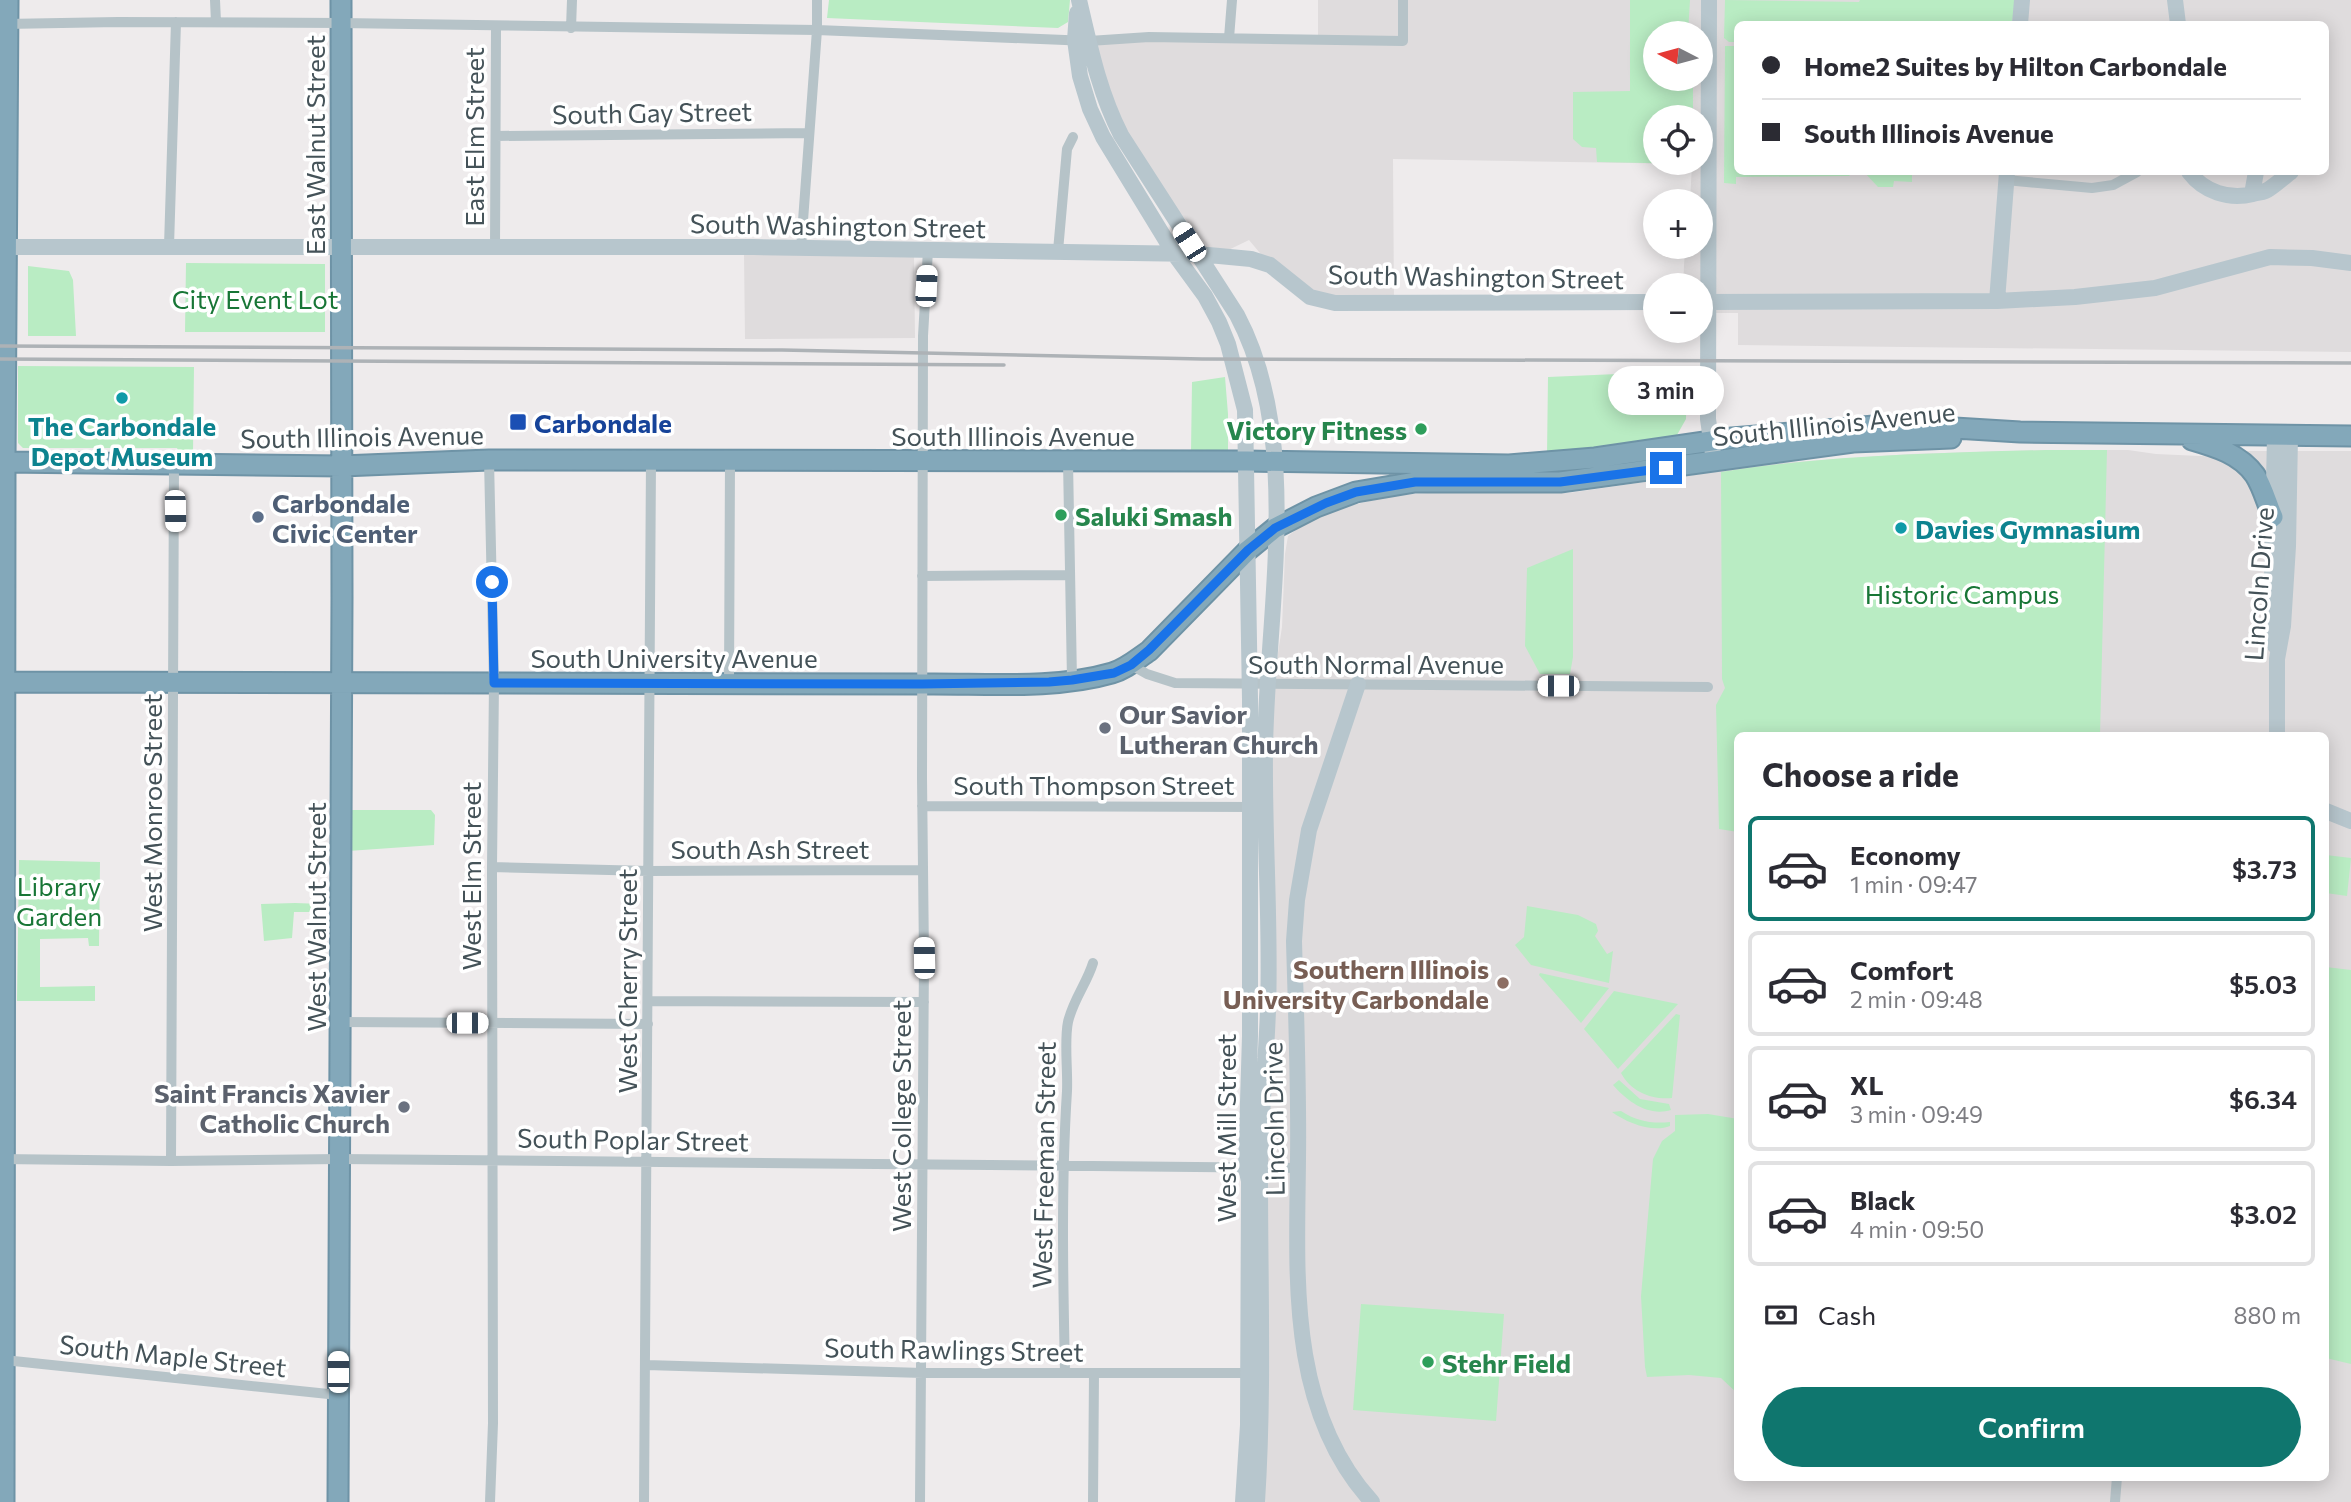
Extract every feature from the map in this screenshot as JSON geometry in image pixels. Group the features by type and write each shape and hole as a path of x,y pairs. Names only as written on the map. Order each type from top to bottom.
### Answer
{"highway":[{"path":"4,1502 3,247 4,24 8,0"},
{"name":"East Walnut Street","path":"341,0 341,332"},
{"name":"West Walnut Street","path":"338,1502 341,332"},
{"name":"South Illinois Avenue","path":"5,462 342,466 489,460 1274,461 1518,465 1595,458 1711,441 1874,426 2020,432 2351,436"},
{"name":"South Illinois Avenue","path":"1131,665 1248,550 1275,528 1326,503 1377,488 1415,482 1560,482 1853,442 1932,440 2020,432"},
{"path":"2168,433 2230,453 2256,476 2273,517"},
{"name":"South University Avenue","path":"5,682 922,684 1072,680 1114,673 1131,665"}],"street":[{"path":"215,0 216,22"},
{"path":"571,28 572,0"},
{"path":"801,248 817,0"},
{"path":"1078,0 1082,41"},
{"path":"1229,38 1232,0"},
{"path":"4,24 341,23 817,30 1082,41 1149,37 1403,41 1403,0"},
{"path":"1705,273 1709,0"},
{"path":"2020,21 2022,0"},
{"path":"2175,0 2178,21"},
{"path":"169,246 176,22"},
{"name":"East Elm Street","path":"495,247 496,27"},
{"name":"West Mill Street","path":"1082,41 1080,76 1090,109 1103,138 1175,255 1205,296 1228,344 1245,410 1248,550 1258,685 1257,807 1268,1008 1253,1168 1257,1502"},
{"name":"West Mill Street","path":"1082,41 1106,105 1121,135 1224,294 1248,336 1266,392 1274,461 1275,528 1258,685"},
{"name":"South Gay Street","path":"496,136 808,133"},
{"path":"1058,251 1067,149 1073,137"},
{"path":"1997,301 2006,176 2092,188 2113,185 2131,175"},
{"path":"2192,175 2201,184 2226,196 2246,197 2268,190 2287,175"},
{"path":"2252,194 2255,175"},
{"path":"1134,253 1149,239 1155,222"},
{"name":"South Washington Street","path":"3,247 801,248 1198,254 1251,258 1270,265 1310,297 1335,303 1643,302"},
{"name":"West College Street","path":"920,1502 924,1002 923,352 928,250"},
{"path":"1713,302 1997,301 2119,294 2155,288 2270,257 2312,258 2351,263"},
{"path":"1224,294 1224,277 1229,268 1251,258"},
{"path":"1706,343 1708,419 1714,461"},
{"name":"Lincoln Drive","path":"2277,732 2277,659 2271,625 2273,517 2283,436"},
{"name":"Lincoln Drive","path":"2277,659 2283,626 2288,546 2283,436"},
{"name":"West Elm Street","path":"489,460 494,683 493,1423 490,1502"},
{"name":"West Cherry Street","path":"644,1502 652,461"},
{"path":"729,684 730,461"},
{"path":"1068,461 1072,680"},
{"name":"West Monroe Street","path":"171,1161 174,464"},
{"path":"922,576 1070,575"},
{"name":"South Normal Avenue","path":"1131,665 1147,674 1175,683 1709,687"},
{"name":"Lincoln Drive","path":"1357,684 1309,830 1297,900 1294,942 1300,1315 1305,1362 1314,1399 1334,1450 1352,1479 1372,1502"},
{"name":"South Thompson Street","path":"922,806 1257,807"},
{"path":"2329,812 2351,821"},
{"name":"South Ash Street","path":"492,867 649,871 923,870"},
{"name":"West Freeman Street","path":"1065,1373 1062,1166 1068,1023 1079,991 1089,977 1093,963"},
{"path":"649,1001 924,1002"},
{"path":"341,1022 648,1024"},
{"name":"South Poplar Street","path":"3,1160 339,1159 1298,1168"},
{"name":"South Maple Street","path":"4,1360 338,1395"},
{"name":"South Rawlings Street","path":"646,1365 922,1373 1255,1373"},
{"path":"1093,1502 1094,1373"},
{"name":"West Mill Street","path":"1243,1502 1255,1373"},
{"path":"2115,1502 2117,1481"}],"shaded area":[{"path":"1318,0 2351,0 2351,352 1738,345 1738,313 1713,313 1713,273 1684,273 1684,259 1713,259 1713,189 1691,189 1691,175 1713,175 1713,105 1643,105 1643,163 1393,159 1394,303 1335,303 1270,265 1249,240 1216,256 1138,163 1089,41 1318,40"},
{"path":"744,254 914,255 915,338 745,339"},
{"name":"Southern Illinois University Carbondale","path":"2046,450 2128,450 2222,457 2242,451 2351,451 2351,1502 1264,1502 1271,698 1282,627 1288,536 1305,523 1348,506 1397,495 1443,492 1569,493 1769,464 1911,454"}],"green space":[{"path":"829,0 1070,0 1068,22 1058,28 827,18"},
{"path":"1630,0 1690,0 1689,21 1643,21 1643,91 1693,91 1693,105 1643,105 1643,163 1597,162 1596,148 1582,147 1573,139 1573,92 1630,91"},
{"path":"1725,0 2015,0 2012,21 1734,21 1734,42 1724,38"},
{"path":"1725,46 1734,46 1734,175 1850,175 1736,177 1736,184 1724,183"},
{"path":"1867,175 1912,175 1912,182 1894,181 1893,187 1878,187"},
{"name":"City Event Lot","path":"186,263 325,264 325,332 185,332"},
{"path":"28,266 69,271 73,280 76,336 28,336"},
{"path":"18,366 194,367 193,453 179,453 177,448 23,448 18,443"},
{"path":"1687,371 1686,419 1677,435 1598,452 1547,455 1548,377"},
{"path":"1225,377 1228,451 1191,452 1192,382"},
{"name":"Historic Campus","path":"2107,450 2100,732 1734,732 1734,831 1719,829 1716,705 1725,688 1722,679 1721,472 1843,458"},
{"path":"1573,549 1573,657 1570,674 1540,674 1525,646 1527,568"},
{"path":"348,810 431,810 435,815 434,845 348,851"},
{"path":"2329,855 2351,858 2347,896 2329,893"},
{"name":"Library Garden","path":"19,860 100,862 99,946 89,946 88,938 40,939 40,987 95,986 95,1001 17,1001"},
{"path":"261,904 322,904 322,927 317,927 317,912 294,912 292,938 264,941"},
{"path":"1527,906 1578,915 1596,924 1598,931 1595,936 1607,954 1613,951 1609,983 1531,965 1515,945 1524,937"},
{"path":"2329,967 2351,970 2351,1364 2329,1359"},
{"path":"1540,973 1609,988 1581,1023"},
{"path":"1614,991 1678,1004 1618,1069 1584,1029"},
{"path":"1676,1014 1680,1015 1672,1098 1657,1098 1636,1090 1621,1073"},
{"path":"1619,1080 1640,1099 1669,1104 1671,1110 1654,1111 1639,1106 1613,1085"},
{"path":"1621,1111 1644,1121 1670,1122 1670,1126 1640,1126 1612,1112"},
{"path":"1708,1114 1734,1118 1734,1390 1721,1378 1689,1375 1647,1377 1641,1296 1653,1159 1662,1141 1675,1131 1675,1115"},
{"name":"Stehr Field","path":"1361,1304 1504,1314 1496,1421 1353,1410"}],"railway":[{"path":"0,346 782,350 1202,359 2351,363"},
{"path":"0,359 1004,365"}],"place":[{"name":"The Carbondale Depot Museum","path":"122,398"},
{"name":"Carbondale","path":"518,422"},
{"name":"Victory Fitness","path":"1421,429"},
{"name":"Saluki Smash","path":"1061,515"},
{"name":"Carbondale Civic Center","path":"258,517"},
{"name":"Davies Gymnasium","path":"1901,528"},
{"name":"Our Savior Lutheran Church","path":"1105,728"},
{"name":"Southern Illinois University Carbondale","path":"1503,983"},
{"name":"Saint Francis Xavier Catholic Church","path":"404,1107"},
{"name":"Stehr Field","path":"1428,1362"}],"route":[{"path":"492,582 494,683 922,684 1072,680 1114,673 1131,665 1248,550 1275,528 1316,507 1356,492 1415,482 1560,482 1666,468"}]}
